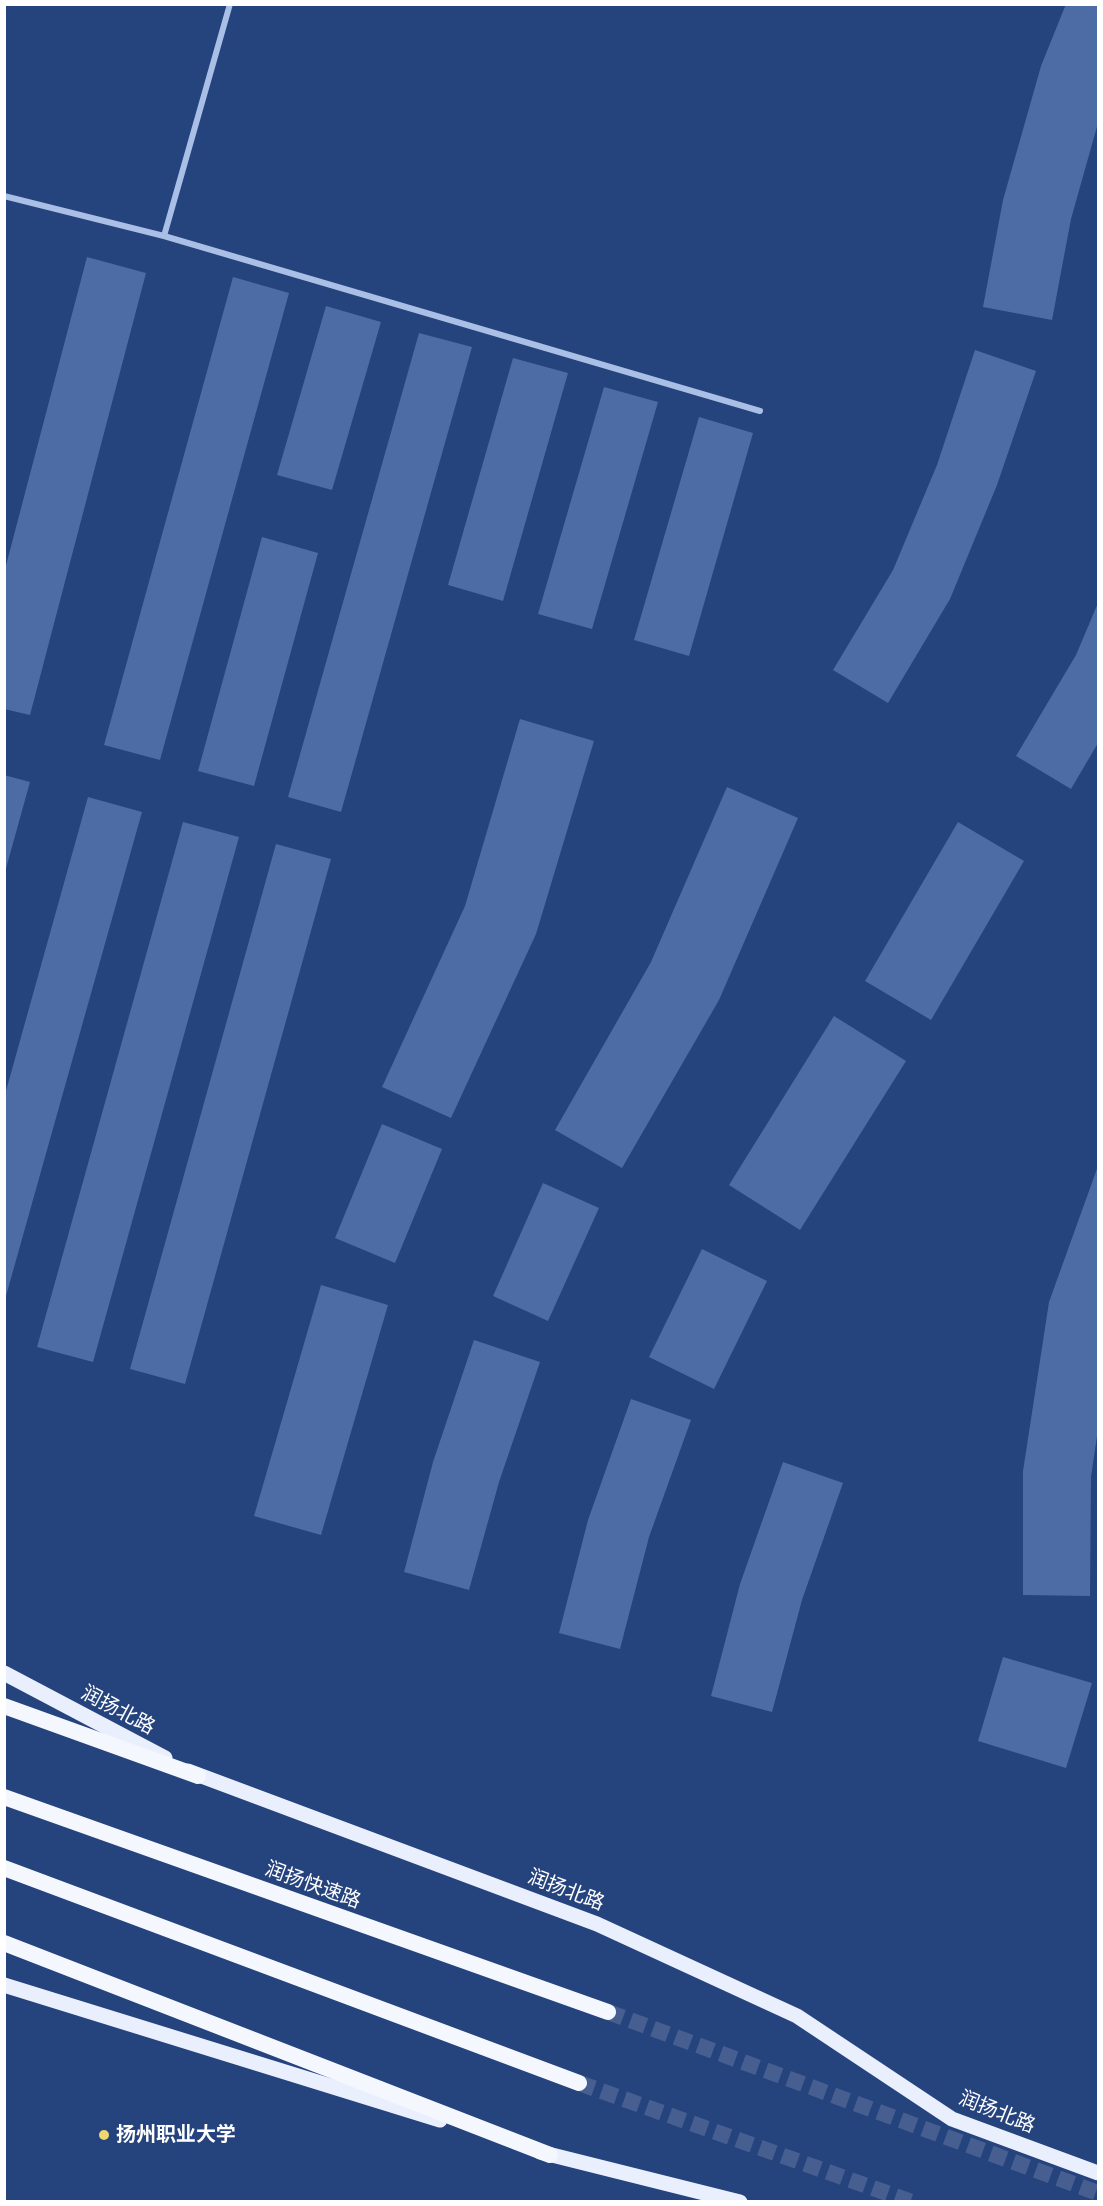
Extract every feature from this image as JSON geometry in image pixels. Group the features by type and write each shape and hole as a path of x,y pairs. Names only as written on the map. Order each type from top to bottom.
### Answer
{"highway":[{"path":"4,1706 198,1776"},
{"name":"润扬快速路","path":"4,1797 608,2012"},
{"path":"4,1868 579,2083"},
{"path":"4,1943 550,2155"}],"main road":[{"name":"润扬北路","path":"4,1672 198,1776 597,1924 797,2016 952,2119 1098,2173"},
{"path":"4,1985 189,2040 550,2155 740,2202"}],"street":[{"path":"164,236 230,4"},
{"path":"4,196 164,236 760,411"}],"building":[{"path":"1066,4 1098,4 1098,123 1071,219 1052,320 983,307 1003,200 1041,66"},
{"path":"87,257 146,273 30,715 4,709 4,573"},
{"path":"233,277 289,293 160,760 104,745"},
{"path":"326,306 381,322 332,490 277,475"},
{"path":"419,333 472,347 341,812 288,797"},
{"path":"975,350 1036,371 997,485 950,599 888,703 833,670 893,570 937,465"},
{"path":"513,358 568,373 503,601 448,585"},
{"path":"604,387 658,402 592,629 538,614"},
{"path":"699,417 753,433 689,656 634,640"},
{"path":"262,537 318,553 254,786 198,771"},
{"path":"1098,603 1098,743 1071,789 1016,756 1076,655"},
{"path":"520,719 594,741 536,934 451,1118 382,1087 465,906"},
{"path":"4,775 30,782 5,872 4,872"},
{"path":"727,787 798,818 719,1000 622,1168 555,1130 651,962"},
{"path":"88,797 142,812 4,1303 4,1098"},
{"path":"183,822 239,837 93,1362 37,1347"},
{"path":"958,822 1024,861 931,1020 865,981"},
{"path":"276,844 331,859 185,1384 130,1369"},
{"path":"834,1016 906,1061 800,1230 729,1185"},
{"path":"382,1124 442,1149 395,1263 335,1238"},
{"path":"1098,1166 1098,1429 1091,1477 1090,1596 1023,1595 1023,1471 1049,1302"},
{"path":"543,1183 599,1208 548,1321 493,1296"},
{"path":"702,1249 767,1281 714,1389 649,1357"},
{"path":"321,1285 388,1305 321,1535 254,1516"},
{"path":"474,1340 540,1362 499,1482 469,1590 404,1572 433,1462"},
{"path":"631,1399 691,1420 649,1537 620,1649 559,1633 588,1520"},
{"path":"783,1462 843,1483 802,1600 772,1712 711,1696 740,1584"},
{"path":"1003,1657 1092,1683 1066,1768 978,1741"}],"tunnel":[{"path":"608,2012 1098,2193"},
{"path":"579,2083 912,2202"}],"place":[{"name":"扬州职业大学","path":"104,2135"}]}
